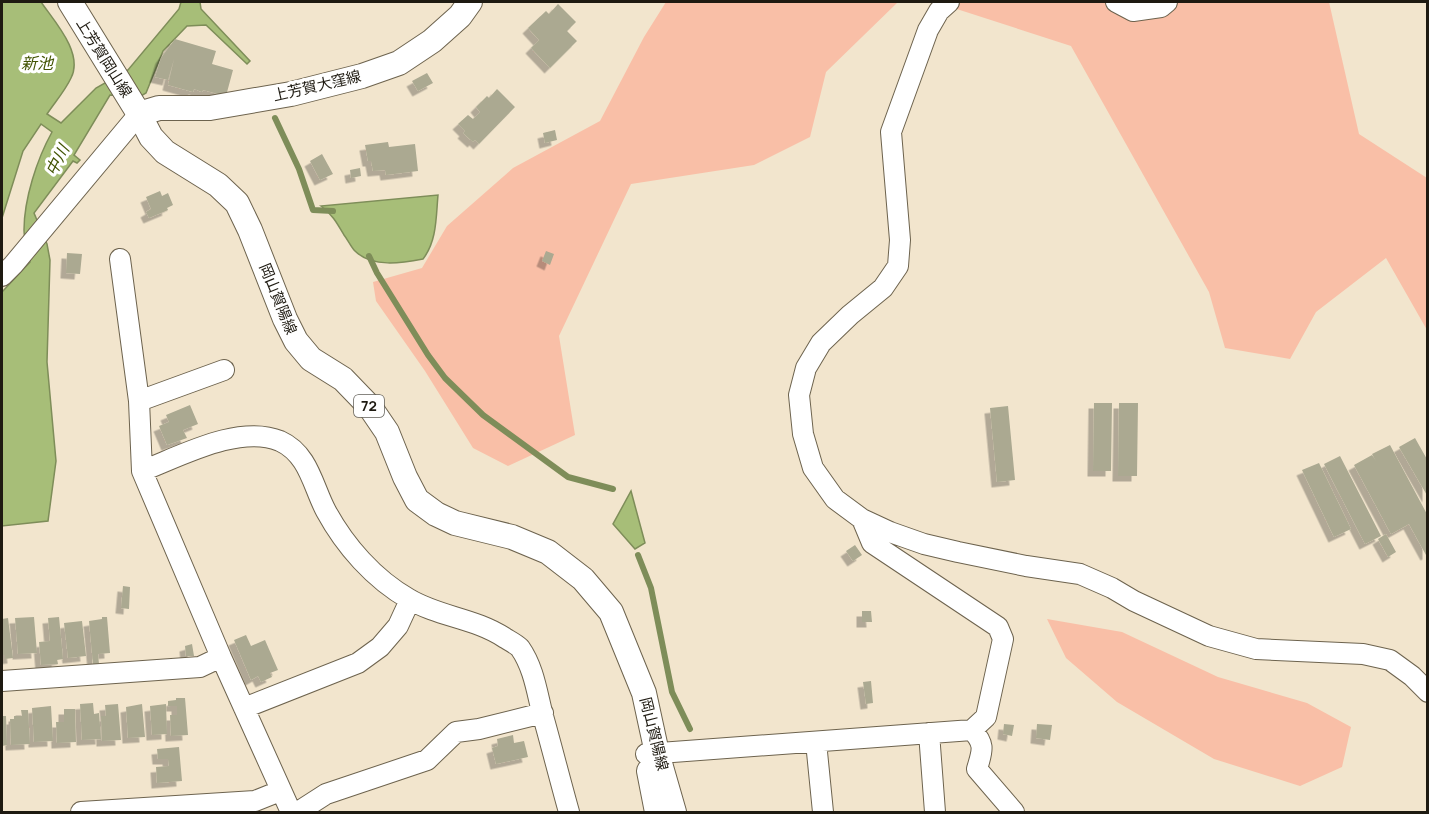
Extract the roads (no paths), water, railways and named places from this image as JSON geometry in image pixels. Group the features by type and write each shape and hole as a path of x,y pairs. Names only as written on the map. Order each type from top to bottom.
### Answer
{"main road":[{"name":"上芳賀岡山線","path":"70,2 136,109"},
{"name":"上芳賀大窪線","path":"136,109 210,108 291,94 362,76 399,63 432,41 460,16 470,2"},
{"name":"岡山賀陽線","path":"136,109 151,137 165,152 218,185 237,203 296,341 311,359 343,379 370,406 387,432 417,500 436,514 455,522 512,537 548,552 584,579 611,612 630,656 652,754 674,813"},
{"name":"岡山賀陽線","path":"652,754 657,813"}],"street":[{"path":"949,2 939,11 928,30 891,132 900,240 898,266 883,288 821,343 806,368 799,395 803,434 813,468 835,499 862,519 890,532 924,544 1026,566 1080,574 1209,636 1256,649 1363,654 1390,660 1412,676 1428,692"},
{"path":"1116,2 1133,11 1161,7 1167,2"},
{"path":"2,276 42,231 136,109"},
{"path":"120,259 140,401 141,471 291,813"},
{"path":"140,401 224,370"},
{"path":"141,471 228,438 255,435 281,442 296,454 309,470 326,511 345,541 372,573 410,600 447,615 489,627 519,646 533,674 569,813"},
{"path":"652,754 972,730 986,717 1003,639 998,627 872,543 862,519"},
{"path":"244,708 358,663 380,647 398,626 410,600"},
{"path":"2,681 200,667 221,657"},
{"path":"298,813 326,794 427,760 456,732 479,729 543,713"},
{"path":"972,730 981,739 983,749 977,769 1014,813"},
{"path":"929,733 935,813"},
{"path":"816,742 823,813"},
{"path":"81,813 255,801 280,791"}],"water":[{"path":"2,2 41,2 71,48 74,68 71,78 47,114 61,123 96,88 128,70 179,9 181,2 200,2 201,9 250,61 247,64 206,25 187,26 163,51 146,93 141,96 110,95 74,155 80,160 77,163 73,161 34,213 47,244 50,260 47,362 56,461 48,521 2,526 2,292 30,262 24,234 26,205 41,154 52,132 41,124 23,151 2,218"},
{"path":"438,195 435,228 428,252 423,259 397,263 378,262 362,256 354,249 334,219 321,206"},
{"path":"631,491 645,543 635,549 613,524"}],"waterway":[{"path":"275,118 299,169 313,210 333,211"},
{"path":"369,256 377,273 428,355 445,378 483,415 568,477 613,489"},
{"path":"638,555 651,588 672,692 690,729"}],"water label":[{"name":"新池","path":"37,63"},
{"name":"中川","path":"57,160"}]}
